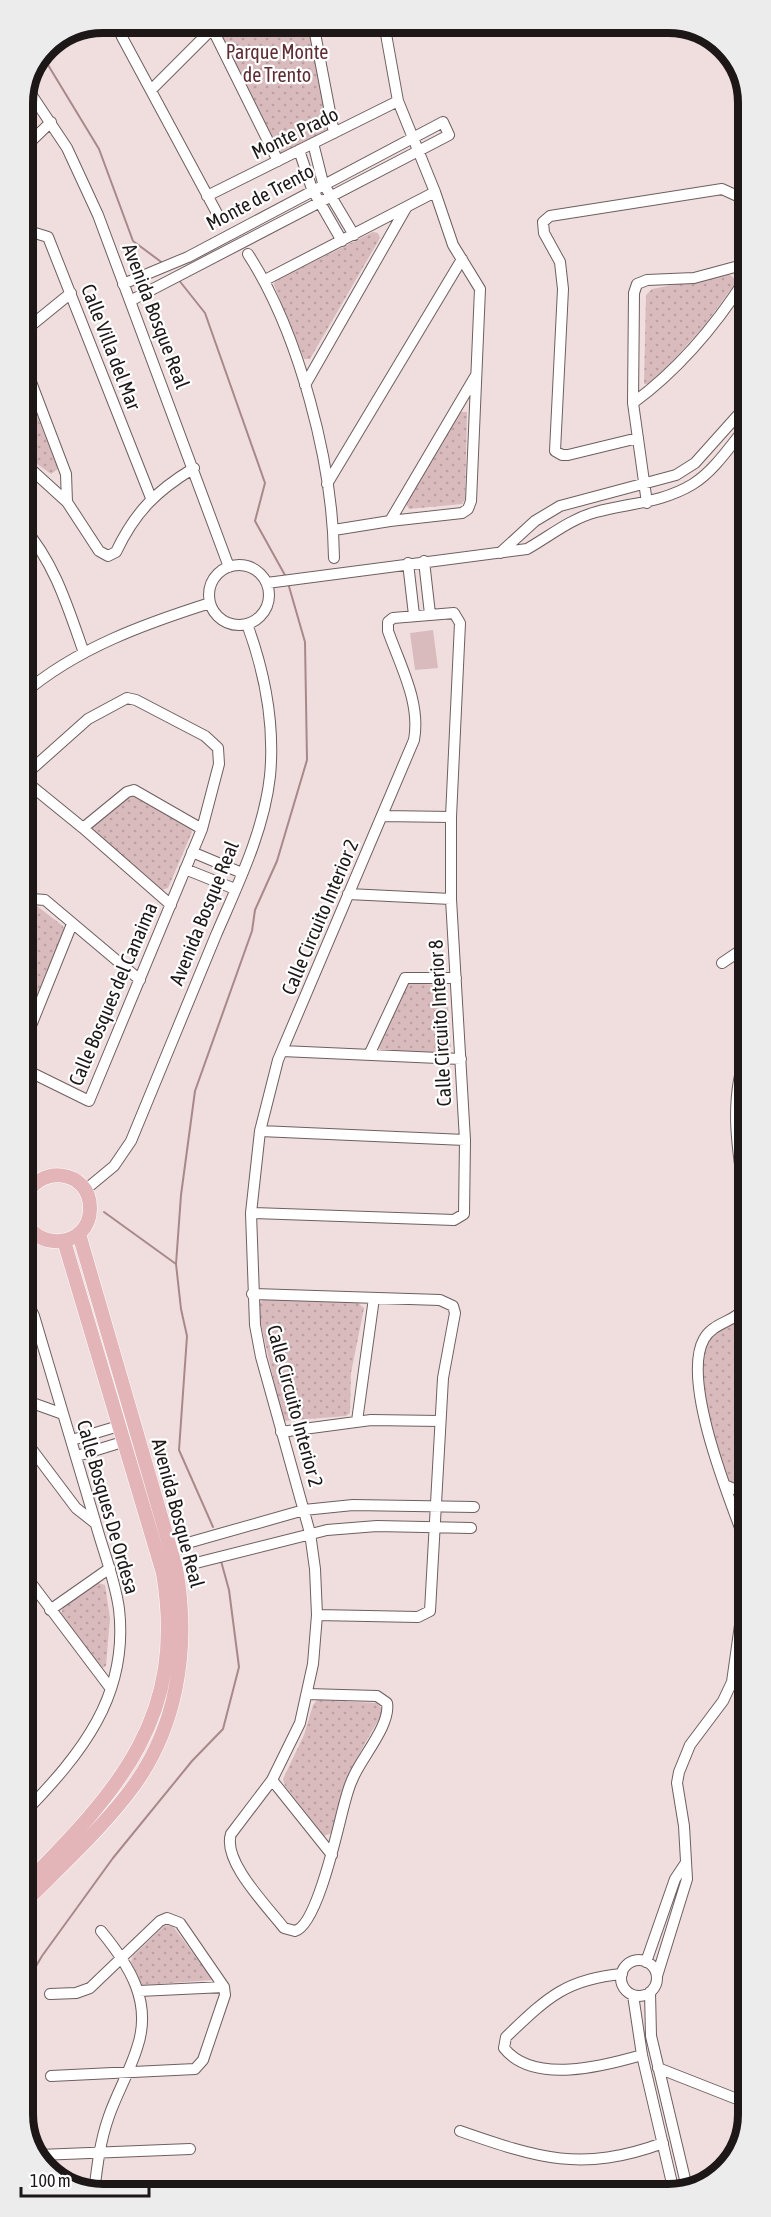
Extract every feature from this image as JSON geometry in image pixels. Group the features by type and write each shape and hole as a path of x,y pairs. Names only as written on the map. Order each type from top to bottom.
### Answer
{"main road":[{"path":"33,1186 41,1179 60,1175 78,1183 85,1190 90,1208 89,1218 79,1234 64,1242 46,1240 33,1232"},
{"name":"Avenida Bosque Real","path":"33,1890 125,1772 152,1721 167,1662 169,1627 163,1573 79,1234"},
{"name":"Avenida Bosque Real","path":"64,1242 126,1423"},
{"name":"Avenida Bosque Real","path":"33,1881 43,1875 126,1796 159,1738 176,1692 182,1646 182,1606 176,1568 131,1440"}],"street":[{"path":"120,33 219,216"},
{"path":"152,90 207,33"},
{"path":"219,33 278,161"},
{"path":"315,33 334,133"},
{"path":"334,530 462,513 468,509 471,501 480,289 453,245 435,192 398,101 386,33"},
{"name":"Avenida Bosque Real","path":"33,97 51,122 82,179 194,468 229,567"},
{"name":"Monte Prado","path":"207,196 398,101"},
{"path":"33,140 51,122"},
{"name":"Monte de Trento","path":"123,284 188,256 323,183 443,122 449,135 130,301"},
{"path":"313,143 323,183 354,235"},
{"path":"299,150 312,189 342,241"},
{"path":"638,438 568,455 555,451 563,289 560,262 544,233 543,222 550,216 722,189 738,196"},
{"path":"265,280 435,192"},
{"path":"305,385 406,208"},
{"name":"Calle Villa del Mar","path":"33,234 48,237 151,498"},
{"path":"248,254 265,280 305,385 327,484 334,530 334,558"},
{"path":"327,484 462,259"},
{"path":"647,503 633,403 634,293 637,284 647,280 694,278 738,266"},
{"path":"163,268 170,280"},
{"path":"633,403 652,389 703,336 738,289"},
{"path":"33,324 71,293"},
{"path":"390,521 478,372"},
{"path":"33,387 66,474 67,502"},
{"path":"500,554 535,521 561,506 646,485 676,475 695,463 738,415"},
{"path":"267,583 527,549 563,525 595,512 647,503 681,490 695,482 738,436"},
{"path":"33,471 67,502 99,551 108,556 116,552 128,527 151,498 194,468"},
{"path":"33,539 58,580 84,653"},
{"path":"424,561 430,614"},
{"path":"408,563 414,615"},
{"path":"238,565 255,569 267,583 268,603 256,620 247,624 237,625 220,618 210,603 212,581 229,567 238,565"},
{"path":"33,686 84,653 153,621 210,603"},
{"name":"Calle Circuito Interior 2","path":"332,1855 305,1924 295,1931 284,1928 233,1862 228,1842 231,1834 272,1780 300,1723 316,1648 315,1569 310,1533 261,1357 252,1294 250,1213 260,1131 282,1051 383,816 408,756 416,730 411,692 387,626 393,618 449,613 457,615"},
{"name":"Calle Circuito Interior 8","path":"250,1213 458,1219 465,1210 465,1140 450,898 451,817 460,624 457,615"},
{"name":"Avenida Bosque Real","path":"85,1190 114,1166 126,1152 242,873 266,802 271,748 266,686 247,624"},
{"name":"Calle Bosques del Canaima","path":"33,770 88,719 119,700 131,698 206,736 218,748 219,764 202,829 89,1101 33,1073"},
{"path":"33,786 171,905"},
{"path":"83,828 127,792 134,790 202,829"},
{"path":"383,816 451,817"},
{"path":"192,852 242,873"},
{"path":"185,869 235,890"},
{"path":"348,894 450,898"},
{"path":"33,899 39,898 140,980"},
{"path":"33,1021 72,924"},
{"path":"722,963 738,952"},
{"path":"369,1055 405,978 456,978"},
{"path":"282,1051 461,1059"},
{"path":"738,1115 735,1134 738,1153"},
{"path":"260,1131 465,1140"},
{"path":"252,1294 440,1300 453,1306 455,1312 442,1378 431,1608 428,1614 418,1617 317,1615"},
{"path":"357,1421 374,1298"},
{"path":"738,1315 710,1331 703,1340 699,1354 699,1385 708,1433 738,1521"},
{"name":"Calle Bosques De Ordesa","path":"33,1327 72,1440 110,1568 120,1623 120,1642 111,1689 85,1743 66,1769 33,1804"},
{"path":"33,1403 63,1414"},
{"path":"281,1432 357,1421 440,1421"},
{"path":"72,1440 126,1423"},
{"path":"77,1456 131,1440"},
{"path":"33,1451 75,1508 96,1523"},
{"path":"725,1485 738,1490"},
{"path":"170,1548 304,1510 353,1505 474,1507"},
{"path":"176,1568 310,1533 353,1527 471,1528"},
{"path":"50,1610 110,1568"},
{"path":"33,1586 111,1689"},
{"path":"686,2182 658,2068 650,2025 650,1992 657,1982 687,1879 684,1826 677,1784 679,1772 690,1746 729,1690 738,1632"},
{"path":"308,1694 377,1696 387,1703 388,1708 384,1723 347,1793 332,1855"},
{"path":"272,1780 332,1855"},
{"path":"646,1962 675,1879 685,1864"},
{"path":"50,1994 83,1991 100,1980 160,1921 170,1918 180,1923 224,1987 222,2011 198,2067 51,2076"},
{"path":"95,2184 99,2151 109,2116 141,2035 143,2019 139,1991 123,1957 101,1931"},
{"path":"642,2055 585,2069 555,2069 522,2062 504,2048 506,2037 560,1991 583,1979 622,1974 633,1961 646,1962 657,1976"},
{"path":"622,1974 623,1986 633,1995 639,1996 650,1992"},
{"path":"139,1991 224,1987"},
{"path":"633,1995 642,2055 672,2184"},
{"path":"658,2068 738,2099"},
{"path":"459,2131 531,2155 576,2161 618,2158 663,2144"},
{"path":"46,2155 190,2149"}],"green space":[{"name":"Parque Monte de Trento","path":"219,33 311,33 330,132 279,156"},
{"path":"373,232 378,233 380,238 310,359 304,359 274,285 275,281"},
{"path":"729,274 737,281 704,326 652,384 644,384 646,295 652,289"},
{"path":"33,406 58,469 51,474 33,461"},
{"path":"459,412 467,412 465,499 462,504 409,509 406,504"},
{"path":"433,630 438,668 415,670 410,633"},
{"path":"131,795 190,828 192,832 168,888 162,890 90,831 90,825"},
{"path":"33,903 63,926 64,930 33,1004"},
{"path":"409,983 442,985 447,990 451,1050 447,1054 380,1050 378,1046 404,986"},
{"path":"263,1299 357,1302 364,1308 351,1373 350,1413 346,1416 283,1421 257,1307"},
{"path":"738,1317 738,1484 731,1484 725,1475 709,1427 700,1361 707,1337"},
{"path":"95,1582 105,1585 110,1618 106,1666 101,1669 60,1616 63,1608"},
{"path":"317,1700 377,1703 384,1711 352,1769 341,1798 332,1833 324,1836 285,1786 283,1779 304,1735 313,1705"},
{"path":"172,1925 213,1980 142,1985 131,1962 133,1956 164,1926"}],"waterway":[{"path":"46,62 99,149 133,241 164,264"},
{"path":"178,279 205,313 265,483 255,521 286,577"},
{"path":"213,1527 179,1450 187,1336 181,1309 176,1264 181,1195 195,1091 252,931 255,910 277,861 307,760 305,642 288,583"},
{"path":"104,1212 176,1264"},
{"path":"33,1971 113,1858 192,1761 223,1729 239,1667 229,1590 221,1561"}]}
